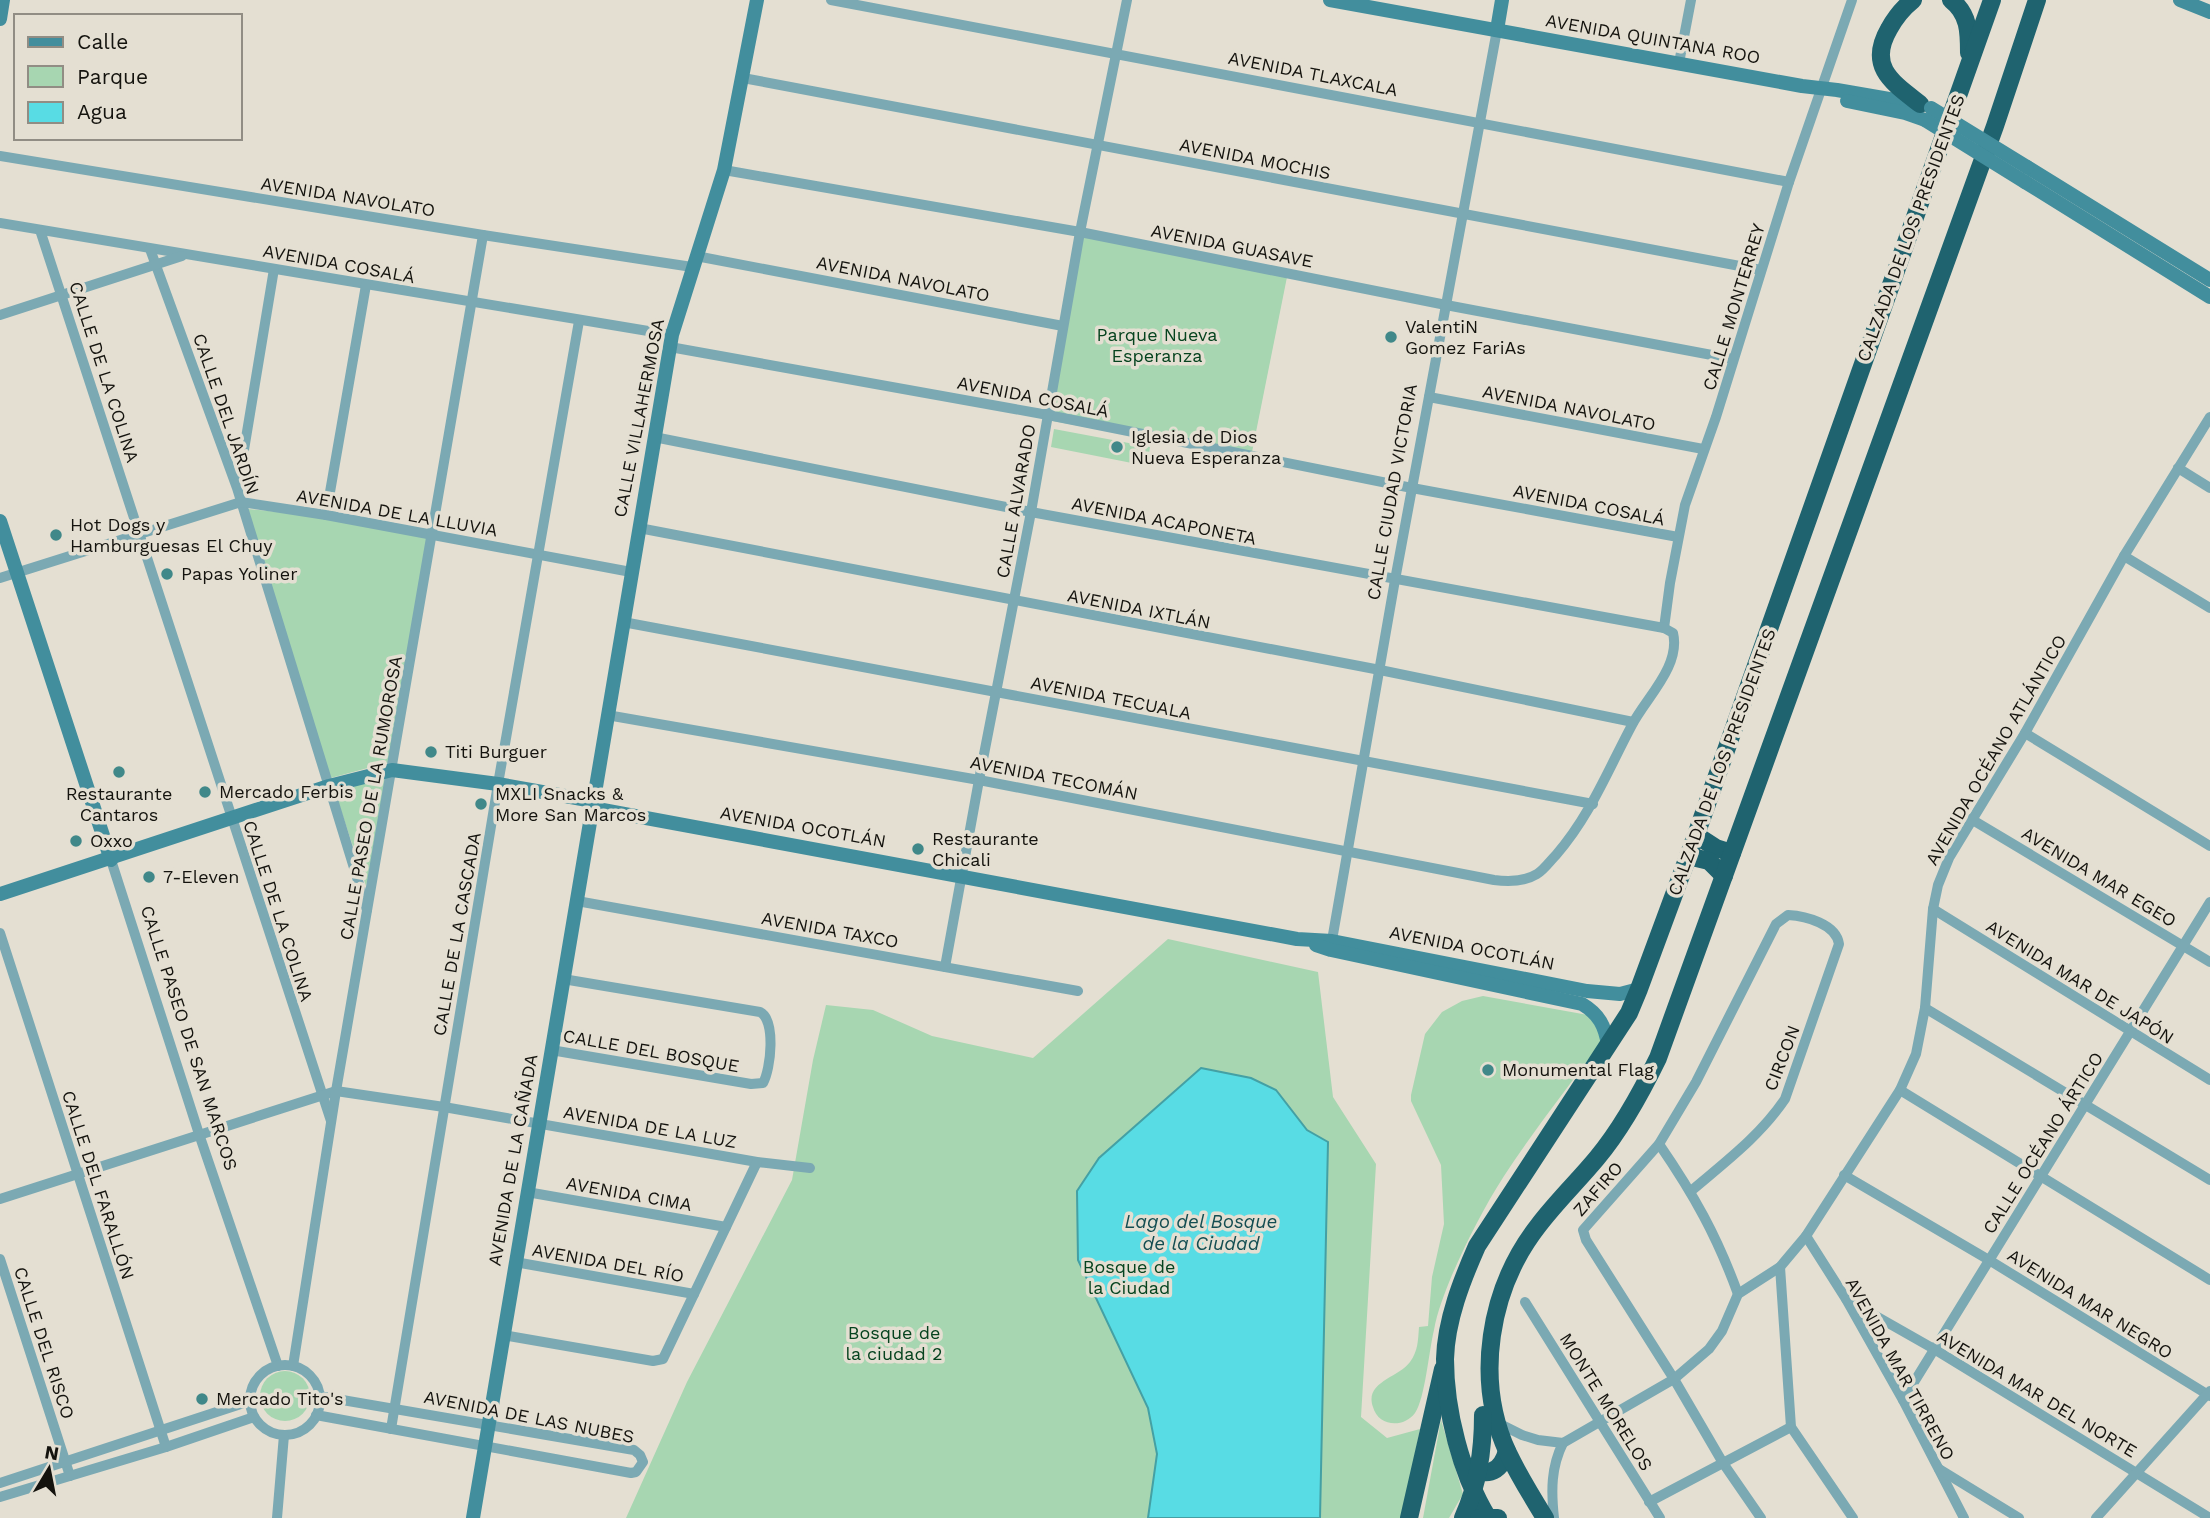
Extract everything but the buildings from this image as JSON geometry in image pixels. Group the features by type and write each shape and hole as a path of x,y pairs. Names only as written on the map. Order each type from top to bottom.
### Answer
{"highway":[{"path":"1913,0 1896,17 1886,35 1880,52 1880,62 1891,80 1925,111"},
{"path":"1951,0 1960,8 1967,21 1969,65"},
{"name":"CALZADA DE LOS PRESIDENTES","path":"1488,1518 1478,1509 1462,1463 1450,1404 1445,1359 1460,1285 1477,1246 1629,1013 1639,989 1992,0"},
{"path":"1545,1518 1524,1484 1491,1419 1479,1353 1484,1317 1510,1253 1525,1233 1537,1227 1598,1157 1644,1088 1666,1036 1995,126 2037,0"},
{"path":"1696,835 1716,848 1732,853"},
{"path":"1688,856 1709,861 1724,876"},
{"path":"1409,1518 1445,1359"},
{"path":"1463,1518 1475,1488 1491,1419"},
{"path":"1462,1463 1475,1471 1485,1473 1496,1470 1504,1462 1507,1451"},
{"path":"1478,1509 1498,1518"}],"main road":[{"path":"0,19 4,0"},
{"name":"CALLE VILLAHERMOSA","path":"592,805 671,341 724,170 757,0"},
{"name":"AVENIDA QUINTANA ROO","path":"1331,0 1802,86 1905,113 1925,111 2026,175"},
{"name":"CALLE CIUDAD VICTORIA","path":"1497,30 1502,0"},
{"path":"2180,0 2210,12"},
{"path":"2026,175 2210,280"},
{"path":"2026,175 2210,297"},
{"name":"CALLE PASEO DE SAN MARCOS","path":"0,521 111,860"},
{"name":"AVENIDA OCOTLÁN","path":"0,894 111,860 329,786 392,770 498,784 592,805 1331,946 1582,1004 1598,1017 1605,1030 1608,1045"},
{"name":"AVENIDA DE LA CAÑADA","path":"473,1518 592,805"},
{"name":"AVENIDA OCOTLÁN","path":"1331,946 1587,990 1620,993 1639,989"}],"street":[{"name":"AVENIDA TLAXCALA","path":"831,0 1789,182"},
{"name":"CALLE ALVARADO","path":"945,967 1031,512 1080,232 1127,0"},
{"path":"1679,63 1691,0"},
{"name":"CALLE MONTERREY","path":"1494,880 1521,880 1538,874 1566,844 1593,804 1633,722 1651,698 1667,667 1674,643 1667,629 1678,537 1685,505 1703,449 1712,432 1789,182 1852,0"},
{"name":"CALLE CIUDAD VICTORIA","path":"1331,946 1395,580 1497,30"},
{"name":"AVENIDA MOCHIS","path":"743,78 1761,270"},
{"name":"AVENIDA NAVOLATO","path":"0,156 483,235 694,262 1063,326"},
{"name":"AVENIDA GUASAVE","path":"724,170 1080,232 1733,359"},
{"name":"AVENIDA COSALÁ","path":"0,223 579,321 1412,488 1678,537"},
{"name":"CALLE DE LA COLINA","path":"40,230 331,1123"},
{"name":"CALLE PASEO DE LA RUMOROSA","path":"293,1366 336,1091 483,235"},
{"name":"CALLE DEL JARDÍN","path":"150,249 237,488 368,913"},
{"path":"0,315 186,255"},
{"path":"237,488 274,269"},
{"path":"326,515 366,285"},
{"name":"CALLE DE LA CASCADA","path":"391,1429 498,784 579,321"},
{"name":"AVENIDA NAVOLATO","path":"1429,397 1703,449"},
{"name":"AVENIDA OCÉANO ATLÁNTICO","path":"1738,1294 1780,1267 1806,1236 1900,1090 1916,1054 1925,1007 1933,909 1938,885 1971,819 2025,733 2124,556 2210,417"},
{"name":"AVENIDA ACAPONETA","path":"654,437 1031,512 1667,629"},
{"path":"2178,468 2210,488"},
{"name":"AVENIDA DE LA LLUVIA","path":"0,578 241,502 540,553 631,572"},
{"name":"AVENIDA IXTLÁN","path":"639,528 1380,670 1633,722"},
{"path":"2124,556 2210,608"},
{"name":"AVENIDA TECUALA","path":"623,622 1593,804"},
{"name":"AVENIDA TECOMÁN","path":"607,715 979,780 1494,880"},
{"path":"2025,733 2210,846"},
{"name":"AVENIDA MAR EGEO","path":"1971,819 2210,962"},
{"name":"CALLE PASEO DE SAN MARCOS","path":"111,860 199,1134 278,1366"},
{"name":"AVENIDA TAXCO","path":"577,901 1078,991"},
{"name":"CALLE OCÉANO ÁRTICO","path":"1903,1400 2210,902"},
{"name":"AVENIDA MAR DE JAPÓN","path":"1933,909 2210,1080"},
{"name":"CIRCON","path":"1691,1191 1747,1143 1774,1116 1785,1099 1839,944 1834,931 1827,926 1788,915"},
{"name":"ZAFIRO","path":"1761,1518 1723,1463 1582,1234 1585,1226 1659,1144 1696,1082 1771,931 1788,915"},
{"name":"CALLE DEL FARALLÓN","path":"0,933 166,1447"},
{"name":"CALLE DEL BOSQUE","path":"551,1050 751,1084 763,1083 768,1071 771,1027 768,1017 760,1012 564,979"},
{"path":"1925,1007 2210,1180"},
{"path":"1900,1090 2210,1280"},
{"name":"AVENIDA DE LA LUZ","path":"0,1199 336,1091 444,1107 757,1162 810,1168"},
{"path":"1491,1419 1522,1435 1563,1443 1674,1380 1701,1359 1722,1331 1738,1294 1721,1249 1691,1191 1659,1144"},
{"path":"503,1335 658,1361 666,1356 757,1162"},
{"name":"AVENIDA MAR NEGRO","path":"1844,1175 2209,1394"},
{"name":"AVENIDA CIMA","path":"527,1192 726,1227"},
{"name":"AVENIDA MAR TIRRENO","path":"1806,1236 1846,1299 1903,1400 1964,1518"},
{"name":"CALLE DEL RISCO","path":"0,1259 70,1476"},
{"name":"AVENIDA DEL RÍO","path":"515,1262 694,1294"},
{"path":"1780,1267 1791,1427 1853,1518"},
{"name":"AVENIDA MAR DEL NORTE","path":"1846,1299 1934,1349 2210,1518"},
{"name":"MONTE MORELOS","path":"1525,1302 1660,1518"},
{"path":"278,1366 293,1366 311,1377 320,1396 316,1415 308,1426 297,1433 284,1435 262,1426 254,1417 250,1401 251,1388 257,1378 267,1370 278,1366"},
{"path":"2096,1518 2209,1394"},
{"name":"AVENIDA DE LAS NUBES","path":"316,1415 631,1473 636,1472 643,1462 634,1450 320,1396"},
{"path":"0,1483 250,1401"},
{"path":"0,1497 166,1447 254,1417"},
{"path":"1649,1502 1791,1427"},
{"path":"277,1518 284,1435"},
{"path":"1554,1518 1553,1469 1563,1443"},
{"path":"1936,1467 2020,1518"}],"green space":[{"name":"Parque Nueva Esperanza","path":"1081,236 1287,277 1251,457 1047,420"},
{"path":"1054,429 1150,447 1147,466 1051,447"},
{"path":"248,509 325,517 430,535 388,788 366,886 336,795 390,770 390,762 327,779"},
{"name":"Bosque de la Ciudad","path":"1168,939 1318,972 1333,1097 1376,1164 1361,1417 1387,1438 1420,1429 1402,1518 626,1518 687,1382 792,1180 813,1060 826,1005 873,1010 932,1036 1033,1058"},
{"path":"1483,996 1588,1015 1600,1028 1601,1042 1515,1159 1483,1212 1452,1275 1439,1309 1424,1386 1415,1413 1404,1421 1391,1423 1376,1413 1373,1407 1373,1392 1410,1362 1416,1350 1419,1327 1428,1326 1432,1277 1444,1224 1441,1165 1411,1101 1411,1095 1425,1034 1442,1012 1462,1001"},
{"path":"285,1371 303,1378 310,1396 303,1414 285,1421 267,1414 260,1396 267,1378"},
{"path":"1441,1420 1463,1494 1449,1518 1423,1518"}],"water":[{"name":"Lago del Bosque de la Ciudad","path":"1201,1068 1251,1078 1276,1090 1307,1130 1328,1142 1320,1518 1148,1518 1157,1454 1148,1408 1078,1260 1077,1191 1099,1158"}],"place":[{"name":"ValentiN Gomez FariAs","path":"1391,337"},
{"name":"Iglesia de Dios Nueva Esperanza","path":"1117,447"},
{"name":"Hot Dogs y Hamburguesas El Chuy","path":"56,535"},
{"name":"Papas Yoliner","path":"167,574"},
{"name":"Titi Burguer","path":"431,752"},
{"name":"Restaurante Cantaros","path":"119,772"},
{"name":"Mercado Ferbis","path":"205,792"},
{"name":"MXLI Snacks & More San Marcos","path":"481,804"},
{"name":"Oxxo","path":"76,841"},
{"name":"Restaurante Chicali","path":"918,849"},
{"name":"7-Eleven","path":"149,877"},
{"name":"Monumental Flag","path":"1488,1070"},
{"name":"Mercado Tito's","path":"202,1399"}],"park label":[{"name":"Bosque de la ciudad 2","path":"894,1343"}]}
